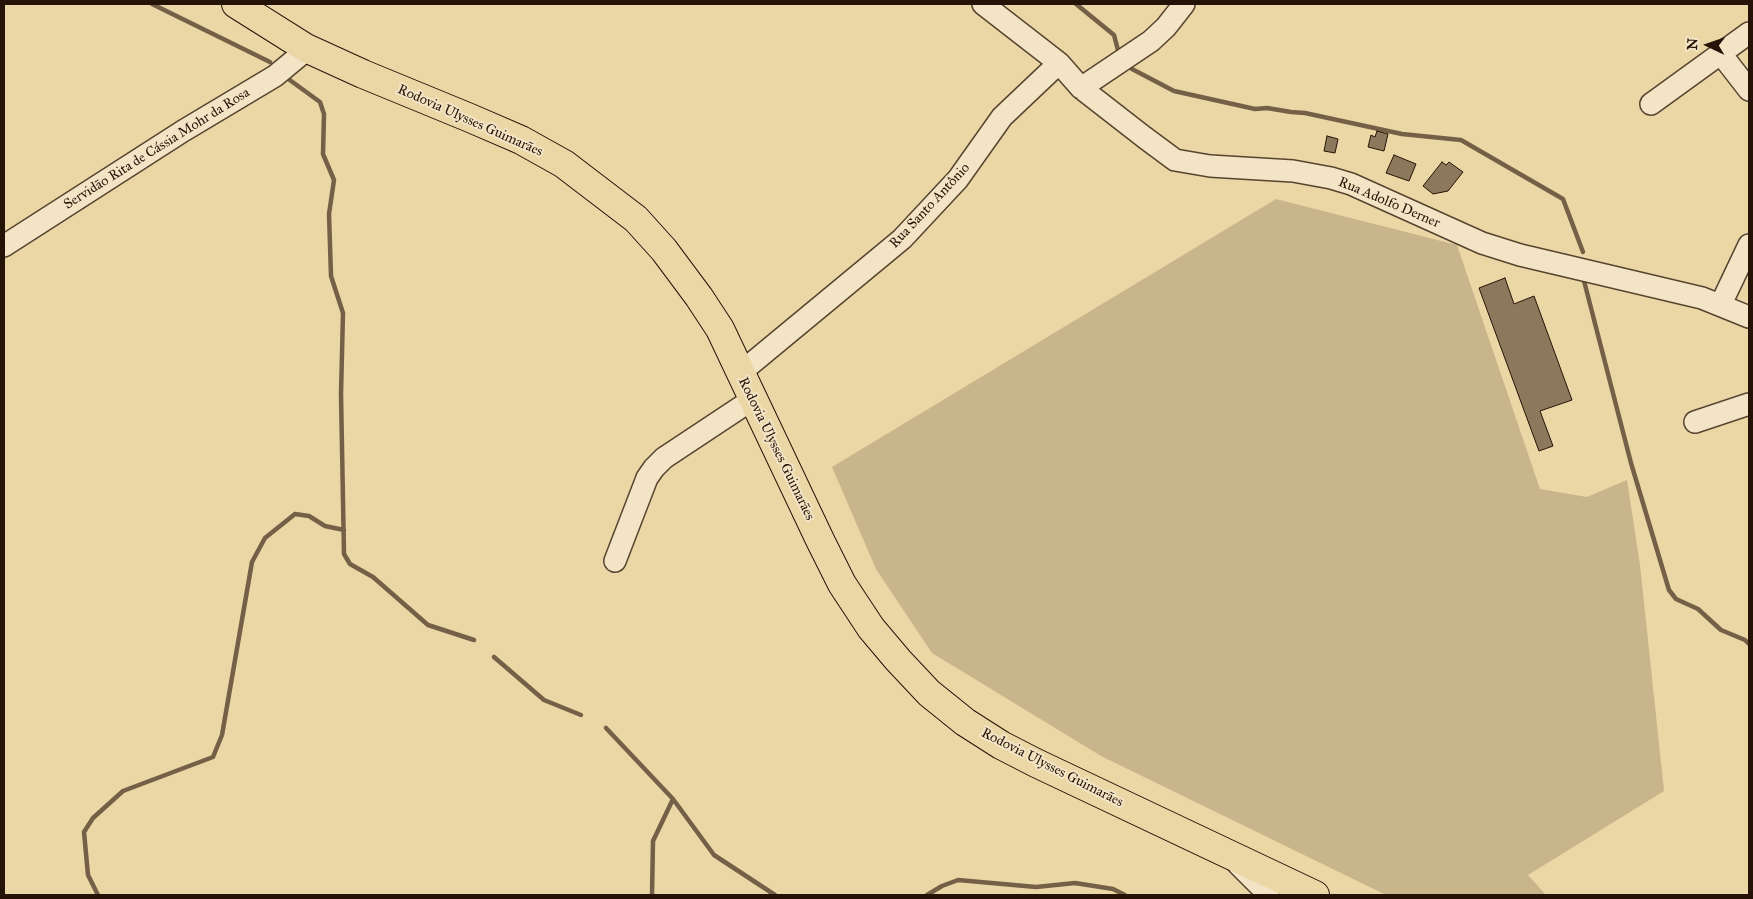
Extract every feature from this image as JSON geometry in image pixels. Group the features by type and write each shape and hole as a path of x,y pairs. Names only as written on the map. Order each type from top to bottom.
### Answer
{"highway":[{"name":"Rodovia Ulysses Guimarães","path":"236,4 306,48 521,140 564,164 636,219 664,250 700,297 720,329 842,584 871,628 898,660 929,692 964,722 1000,745 1231,857 1315,895"}],"street":[{"name":"Rua Adolfo Derner","path":"983,4 1058,63 1081,88 1176,160 1210,166 1293,171 1331,178 1351,184 1482,243 1520,255 1680,292 1721,304 1749,317"},
{"path":"1081,88 1151,41 1166,27 1184,4"},
{"path":"1651,104 1749,33"},
{"name":"Servidão Rita de Cássia Mohr da Rosa","path":"4,246 175,136 275,76 306,48"},
{"path":"1721,54 1749,90"},
{"name":"Rua Santo Antônio","path":"740,372 902,239 958,179 1002,117 1058,63"},
{"path":"1721,304 1749,245"},
{"path":"614,561 647,478 654,468 664,458 753,399"},
{"path":"1695,422 1749,404"},
{"path":"1231,857 1269,895"}],"shaded area":[{"path":"1276,199 1457,245 1540,489 1587,497 1627,480 1640,565 1664,791 1528,875 1546,895 1386,895 1101,756 932,653 876,569 832,467"}],"building":[{"path":"1377,131 1388,134 1384,151 1368,147 1371,135 1375,137"},
{"path":"1327,136 1338,139 1335,153 1324,151"},
{"path":"1394,155 1416,164 1409,181 1386,173"},
{"path":"1442,162 1446,165 1449,162 1463,172 1448,191 1433,194 1423,186"},
{"path":"1505,278 1514,304 1534,296 1572,400 1540,411 1553,446 1539,451 1479,288"}],"waterway":[{"path":"152,4 270,62"},
{"path":"1076,4 1114,35 1119,54"},
{"path":"1132,69 1174,91 1255,109 1267,108 1305,113 1402,134 1461,140 1563,199 1583,252"},
{"path":"287,78 320,102 324,114 323,154 334,180 329,214 331,276 343,313 341,394 344,554 350,564 373,577 428,625 474,640"},
{"path":"1583,277 1631,463 1669,590 1676,599 1698,609 1721,630 1745,640 1749,644"},
{"path":"98,895 88,875 84,832 93,818 123,791 213,757 222,735 252,562 265,538 295,514 309,516 325,526 344,530"},
{"path":"494,657 544,700 581,715"},
{"path":"606,728 673,799 714,855 775,895"},
{"path":"652,895 653,841 673,799"},
{"path":"927,895 942,886 958,880 1036,887 1075,883 1113,889 1125,895"}]}
